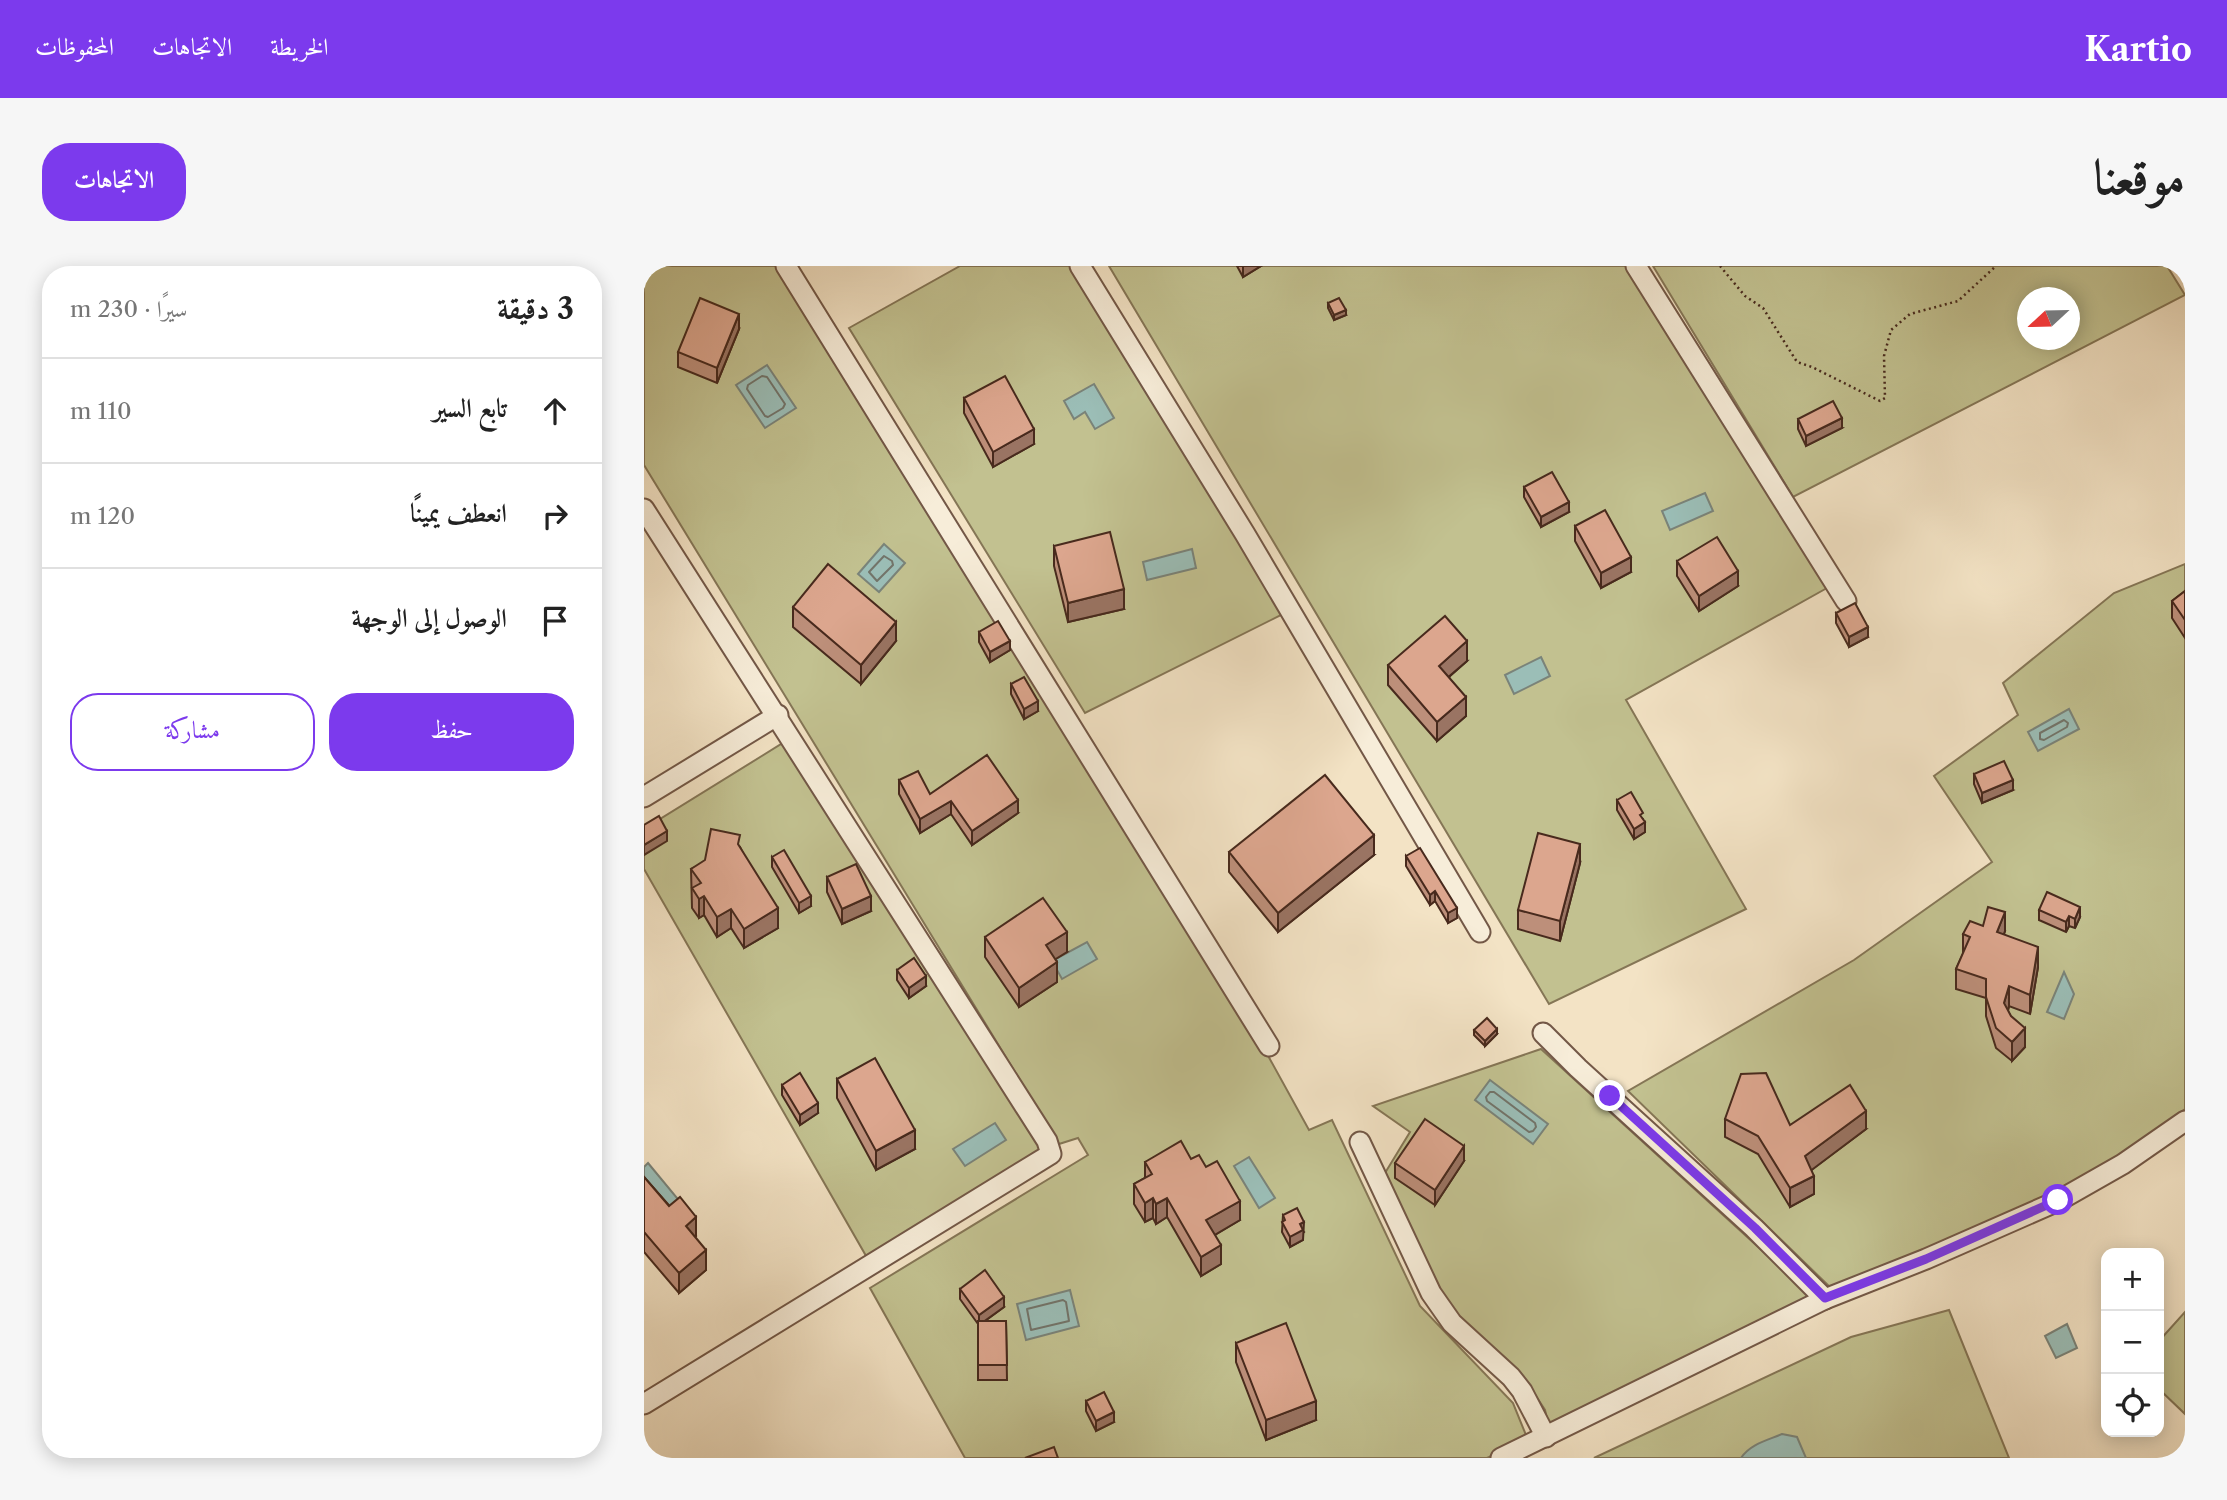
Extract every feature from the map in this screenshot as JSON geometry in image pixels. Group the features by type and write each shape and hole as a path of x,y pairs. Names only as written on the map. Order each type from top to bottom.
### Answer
{"street":[{"path":"786,266 1269,1046"},
{"path":"1080,266 1245,534 1480,932"},
{"path":"1636,266 1846,601"},
{"path":"644,509 1047,1141 1051,1154 644,1404"},
{"path":"644,797 778,716"},
{"path":"1542,1032 1825,1298"},
{"path":"1501,1458 1825,1298 1926,1259 2058,1200 2123,1164 2185,1121"},
{"path":"1360,1142 1431,1293 1452,1323 1511,1377 1522,1391 1546,1437"}],"path":[{"path":"1720,266 1745,296 1763,308 1797,362 1880,401 1885,398 1884,356 1892,330 1910,314 1958,301 1996,266"}],"shaded area":[{"path":"644,266 782,266 1250,1023 1309,1130 1332,1120 1420,1306 1513,1403 1528,1440 1487,1458 965,1458 870,1288 1088,1155 1078,1138 1059,1144 644,465"},
{"path":"960,266 1078,266 1287,612 1085,713 849,328"},
{"path":"1109,266 1629,266 1827,588 1626,700 1746,909 1549,1004"},
{"path":"1653,266 2167,266 2185,295 2080,349 2080,287 2017,287 2017,350 2078,350 1793,497"},
{"path":"2185,564 2185,1109 2055,1205 1834,1291 1628,1091 1854,960 1992,862 1934,776 2018,715 2003,683 2114,593"},
{"path":"786,741 1045,1156 869,1261 644,869 644,829"},
{"path":"1541,1049 1814,1298 1549,1427 1545,1410 1524,1378 1446,1304 1385,1173 1410,1132 1373,1106"},
{"path":"1949,1310 2009,1458 1594,1458 1851,1337"},
{"path":"2185,1312 2185,1414 2164,1394 2164,1335"}],"water":[{"path":"767,365 796,408 765,428 736,385"},
{"path":"1094,384 1114,418 1095,429 1085,412 1074,419 1064,401"},
{"path":"1705,493 1713,511 1670,530 1662,511"},
{"path":"884,544 905,563 879,592 858,574"},
{"path":"1192,549 1196,568 1147,580 1143,562"},
{"path":"1541,657 1550,676 1514,694 1505,675"},
{"path":"2069,709 2079,729 2038,751 2028,732"},
{"path":"1087,942 1097,959 1062,979 1052,961"},
{"path":"2064,972 2074,994 2064,1019 2047,1012"},
{"path":"1490,1080 1548,1124 1533,1144 1475,1100"},
{"path":"995,1123 1006,1140 965,1166 953,1149"},
{"path":"1249,1157 1275,1198 1259,1208 1234,1166"},
{"path":"648,1163 682,1204 673,1211 644,1177 644,1167"},
{"path":"1070,1290 1079,1326 1026,1340 1017,1304"},
{"path":"2067,1324 2077,1348 2056,1358 2045,1336"},
{"path":"1782,1434 1797,1437 1806,1458 1741,1458 1754,1446"}],"building":[{"path":"700,298 739,314 717,368 678,352"},
{"path":"1339,298 1346,310 1334,315 1328,303"},
{"path":"1005,376 1034,429 993,452 964,398"},
{"path":"1833,401 1842,418 1806,436 1798,419"},
{"path":"1552,472 1569,502 1541,517 1524,487"},
{"path":"1605,510 1631,557 1601,573 1575,526"},
{"path":"1110,532 1124,589 1068,603 1054,546"},
{"path":"1717,537 1738,571 1699,596 1677,561"},
{"path":"828,564 896,622 861,665 793,607"},
{"path":"2185,591 2185,620 2172,601"},
{"path":"1855,603 1868,627 1849,637 1836,613"},
{"path":"1445,616 1467,641 1439,666 1466,697 1437,722 1388,665"},
{"path":"998,621 1010,641 990,652 979,632"},
{"path":"1024,677 1038,701 1024,709 1011,684"},
{"path":"987,755 1018,800 972,831 951,801 920,819 899,780 918,771 930,794"},
{"path":"2004,761 2013,780 1982,793 1974,774"},
{"path":"1325,775 1374,835 1278,913 1229,852"},
{"path":"1631,792 1645,822 1634,829 1617,800"},
{"path":"659,816 667,831 644,845 644,825"},
{"path":"711,829 740,835 738,844 778,908 744,929 731,909 717,917 704,896 699,899 692,888 701,883 691,869 705,860"},
{"path":"1538,833 1580,844 1560,921 1518,910"},
{"path":"1420,848 1457,908 1448,913 1435,891 1430,895 1406,856"},
{"path":"784,850 811,896 799,903 772,857"},
{"path":"856,864 871,896 842,909 827,877"},
{"path":"2047,892 2080,907 2075,919 2069,916 2066,922 2039,910"},
{"path":"1043,898 1067,932 1046,945 1057,962 1019,988 985,937"},
{"path":"1988,907 2005,912 1997,932 2038,947 2030,995 2009,986 2004,1003 2011,1016 2025,1028 2012,1042 1996,1028 1986,997 1986,979 1956,969 1970,937 1963,934 1970,921 1983,926"},
{"path":"914,958 926,976 909,988 897,970"},
{"path":"1487,1018 1497,1029 1485,1041 1474,1030"},
{"path":"875,1058 915,1130 876,1151 837,1079"},
{"path":"800,1073 818,1103 800,1115 782,1085"},
{"path":"1766,1073 1790,1125 1850,1085 1866,1111 1805,1156 1814,1176 1790,1188 1758,1136 1725,1119 1741,1074"},
{"path":"1425,1119 1464,1146 1435,1190 1395,1163"},
{"path":"1181,1141 1191,1159 1199,1155 1206,1167 1217,1161 1240,1201 1206,1220 1221,1245 1201,1257 1167,1198 1156,1204 1153,1198 1145,1203 1134,1184 1152,1174 1145,1162"},
{"path":"644,1177 669,1206 680,1197 696,1217 686,1226 706,1250 679,1273 644,1232"},
{"path":"1297,1208 1304,1222 1300,1224 1303,1230 1290,1237 1282,1222 1285,1220 1283,1215"},
{"path":"985,1270 1004,1297 979,1315 960,1289"},
{"path":"978,1321 1006,1321 1007,1365 978,1365"},
{"path":"1286,1323 1316,1401 1266,1420 1236,1343"},
{"path":"1104,1392 1114,1412 1096,1421 1086,1401"},
{"path":"1054,1447 1058,1458 1025,1458"}],"route":[{"path":"1610,1096 1755,1228 1825,1298 1926,1259 2058,1200"}]}
